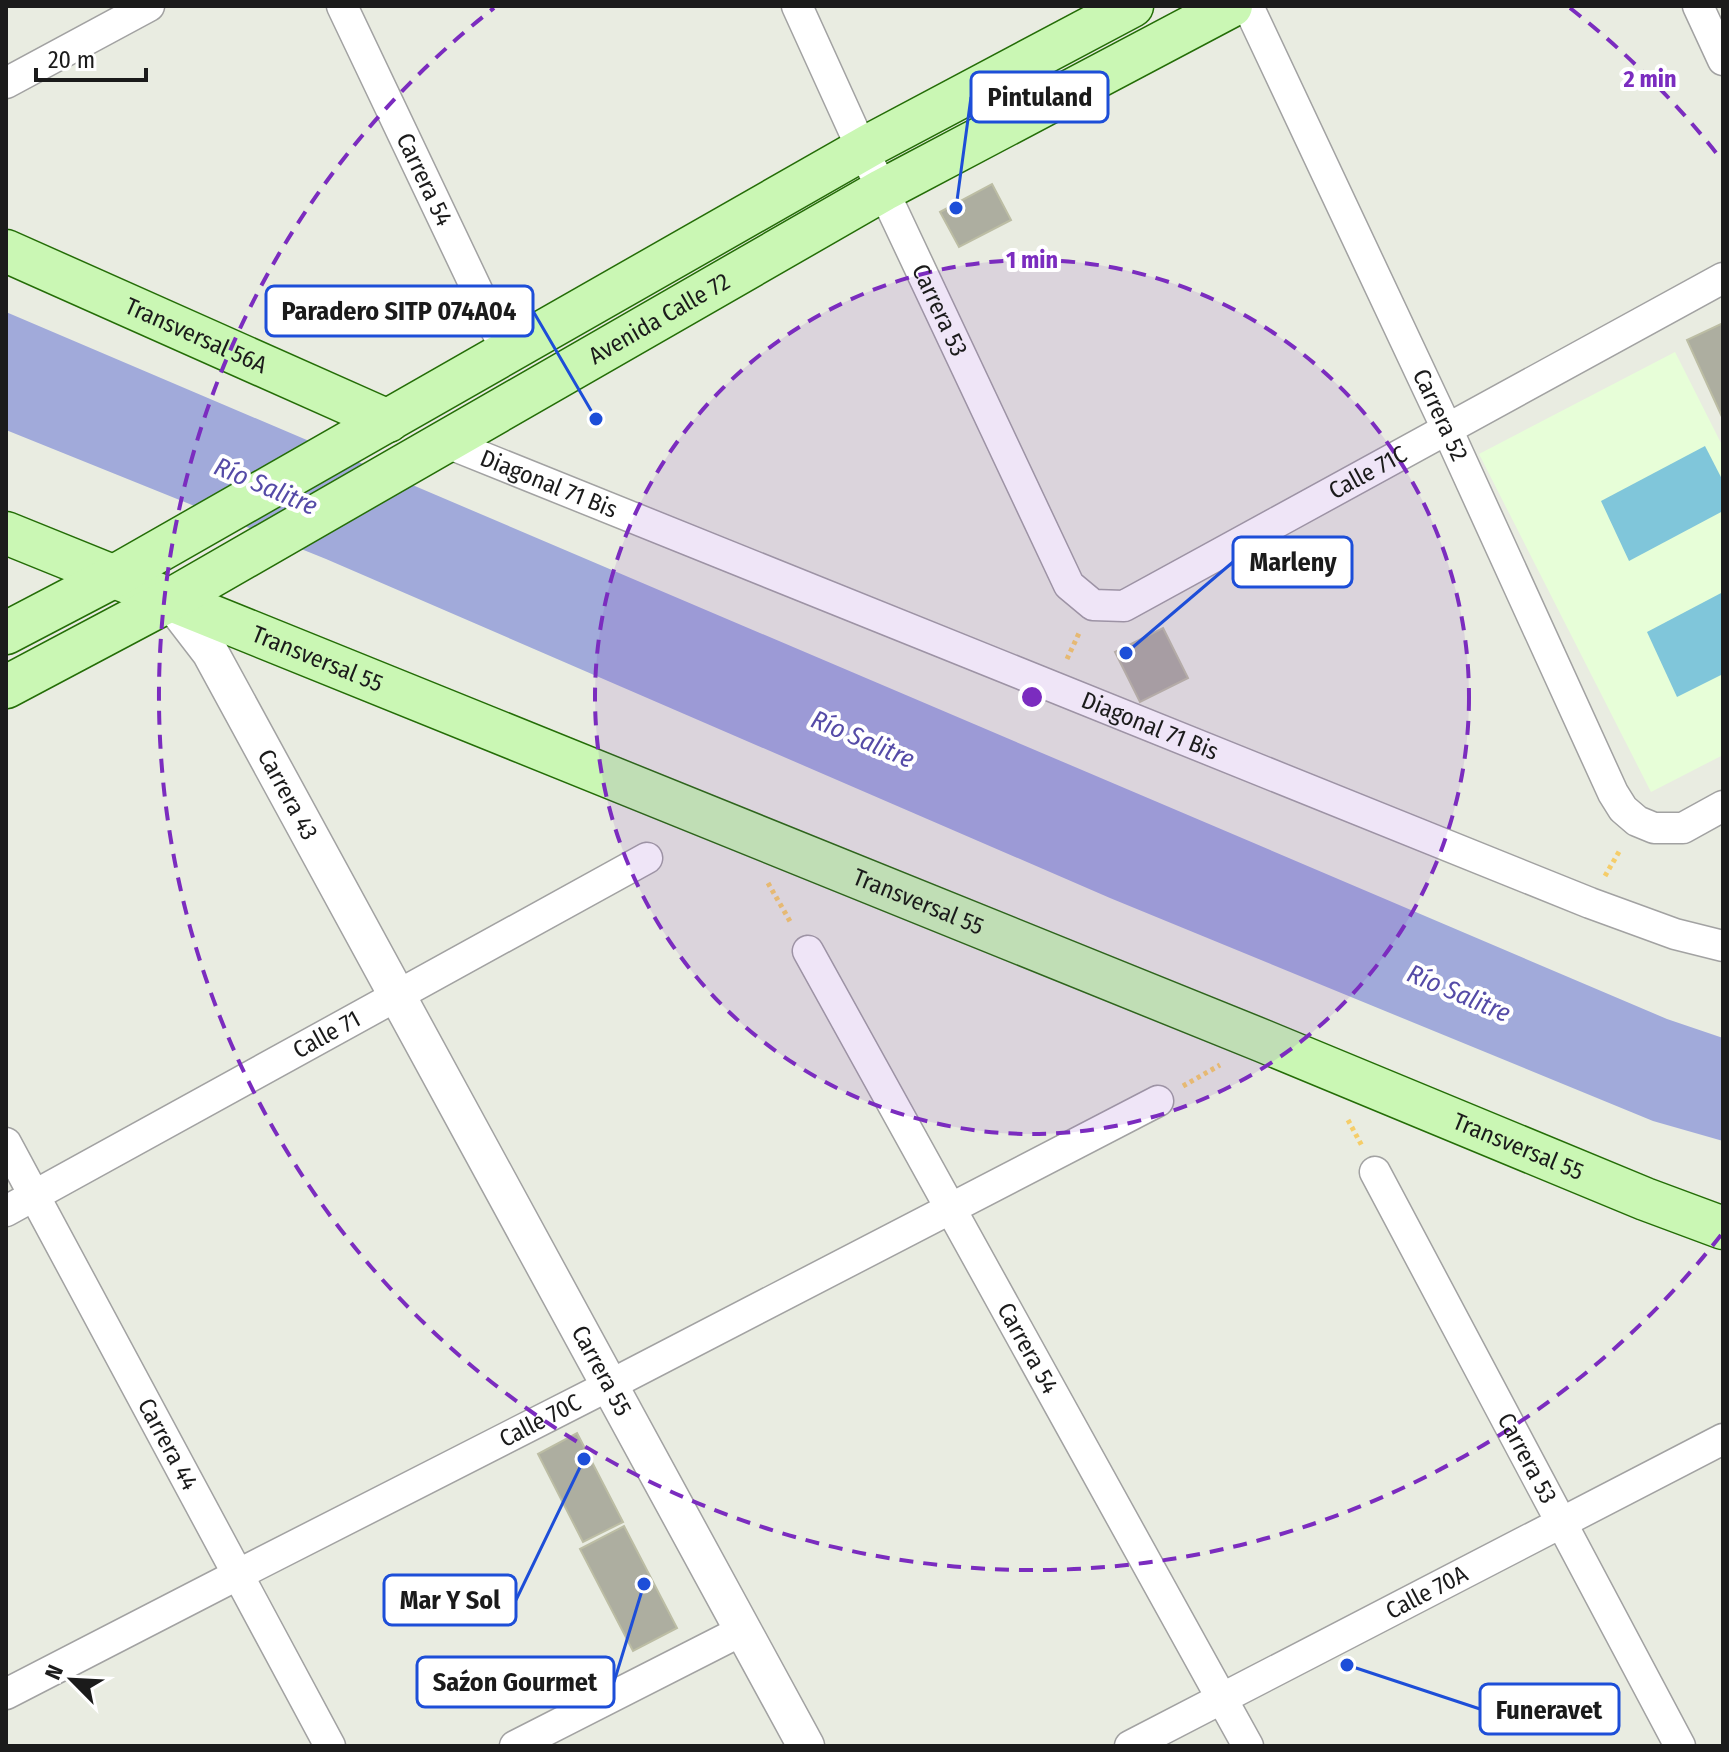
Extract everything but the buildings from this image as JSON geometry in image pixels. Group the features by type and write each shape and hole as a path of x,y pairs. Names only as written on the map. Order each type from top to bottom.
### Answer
{"main road":[{"name":"Avenida Calle 72","path":"6,633 113,577 862,149 1132,6"},
{"name":"Avenida Calle 72","path":"6,687 170,600 883,190 1231,6"},
{"name":"Transversal 56A","path":"6,251 373,429"},
{"path":"6,533 113,577"},
{"name":"Transversal 55","path":"113,577 1723,1228"}],"street":[{"path":"6,83 149,6"},
{"name":"Carrera 54","path":"342,6 507,353"},
{"name":"Carrera 53","path":"797,6 1069,585 1093,605"},
{"name":"Carrera 52","path":"1248,6 1447,429 1613,793 1623,809 1637,821"},
{"path":"1698,6 1723,60"},
{"name":"Calle 71C","path":"1093,605 1124,606 1723,278"},
{"name":"Diagonal 71 Bis","path":"445,442 1590,903 1675,934 1723,946"},
{"name":"Carrera 43","path":"170,600 210,652 398,994"},
{"path":"1637,821 1654,828 1683,828 1723,806"},
{"name":"Calle 71","path":"6,1211 647,858"},
{"name":"Carrera 54","path":"808,951 1248,1746"},
{"name":"Carrera 55","path":"398,994 806,1746"},
{"name":"Calle 70C","path":"6,1694 1158,1101"},
{"name":"Carrera 44","path":"6,1143 330,1746"},
{"name":"Carrera 53","path":"1375,1172 1680,1746"},
{"name":"Calle 70A","path":"1130,1746 1723,1439"},
{"path":"515,1746 743,1630"}],"path":[{"path":"1054,687 1093,605"},
{"path":"1590,903 1637,821"},
{"path":"737,827 808,951"},
{"path":"1158,1101 1263,1041"}],"shaded area":[{"path":"1675,352 1723,447 1723,755 1651,792 1479,454"},
{"path":"1705,446 1723,481 1723,511 1629,561 1601,501"},
{"path":"1723,592 1723,674 1677,697 1647,632"}],"water":[{"name":"Río Salitre","path":"6,312 1667,1019 1723,1038 1723,1141 1653,1121 1110,898 326,559 6,430"}],"place":[{"name":"Pintuland","path":"956,208"},
{"name":"Paradero SITP 074A04","path":"596,419"},
{"name":"Marleny","path":"1126,653"},
{"name":"Mar Y Sol","path":"584,1459"},
{"name":"Saźon Gourmet","path":"644,1584"},
{"name":"Funeravet","path":"1347,1665"}]}
